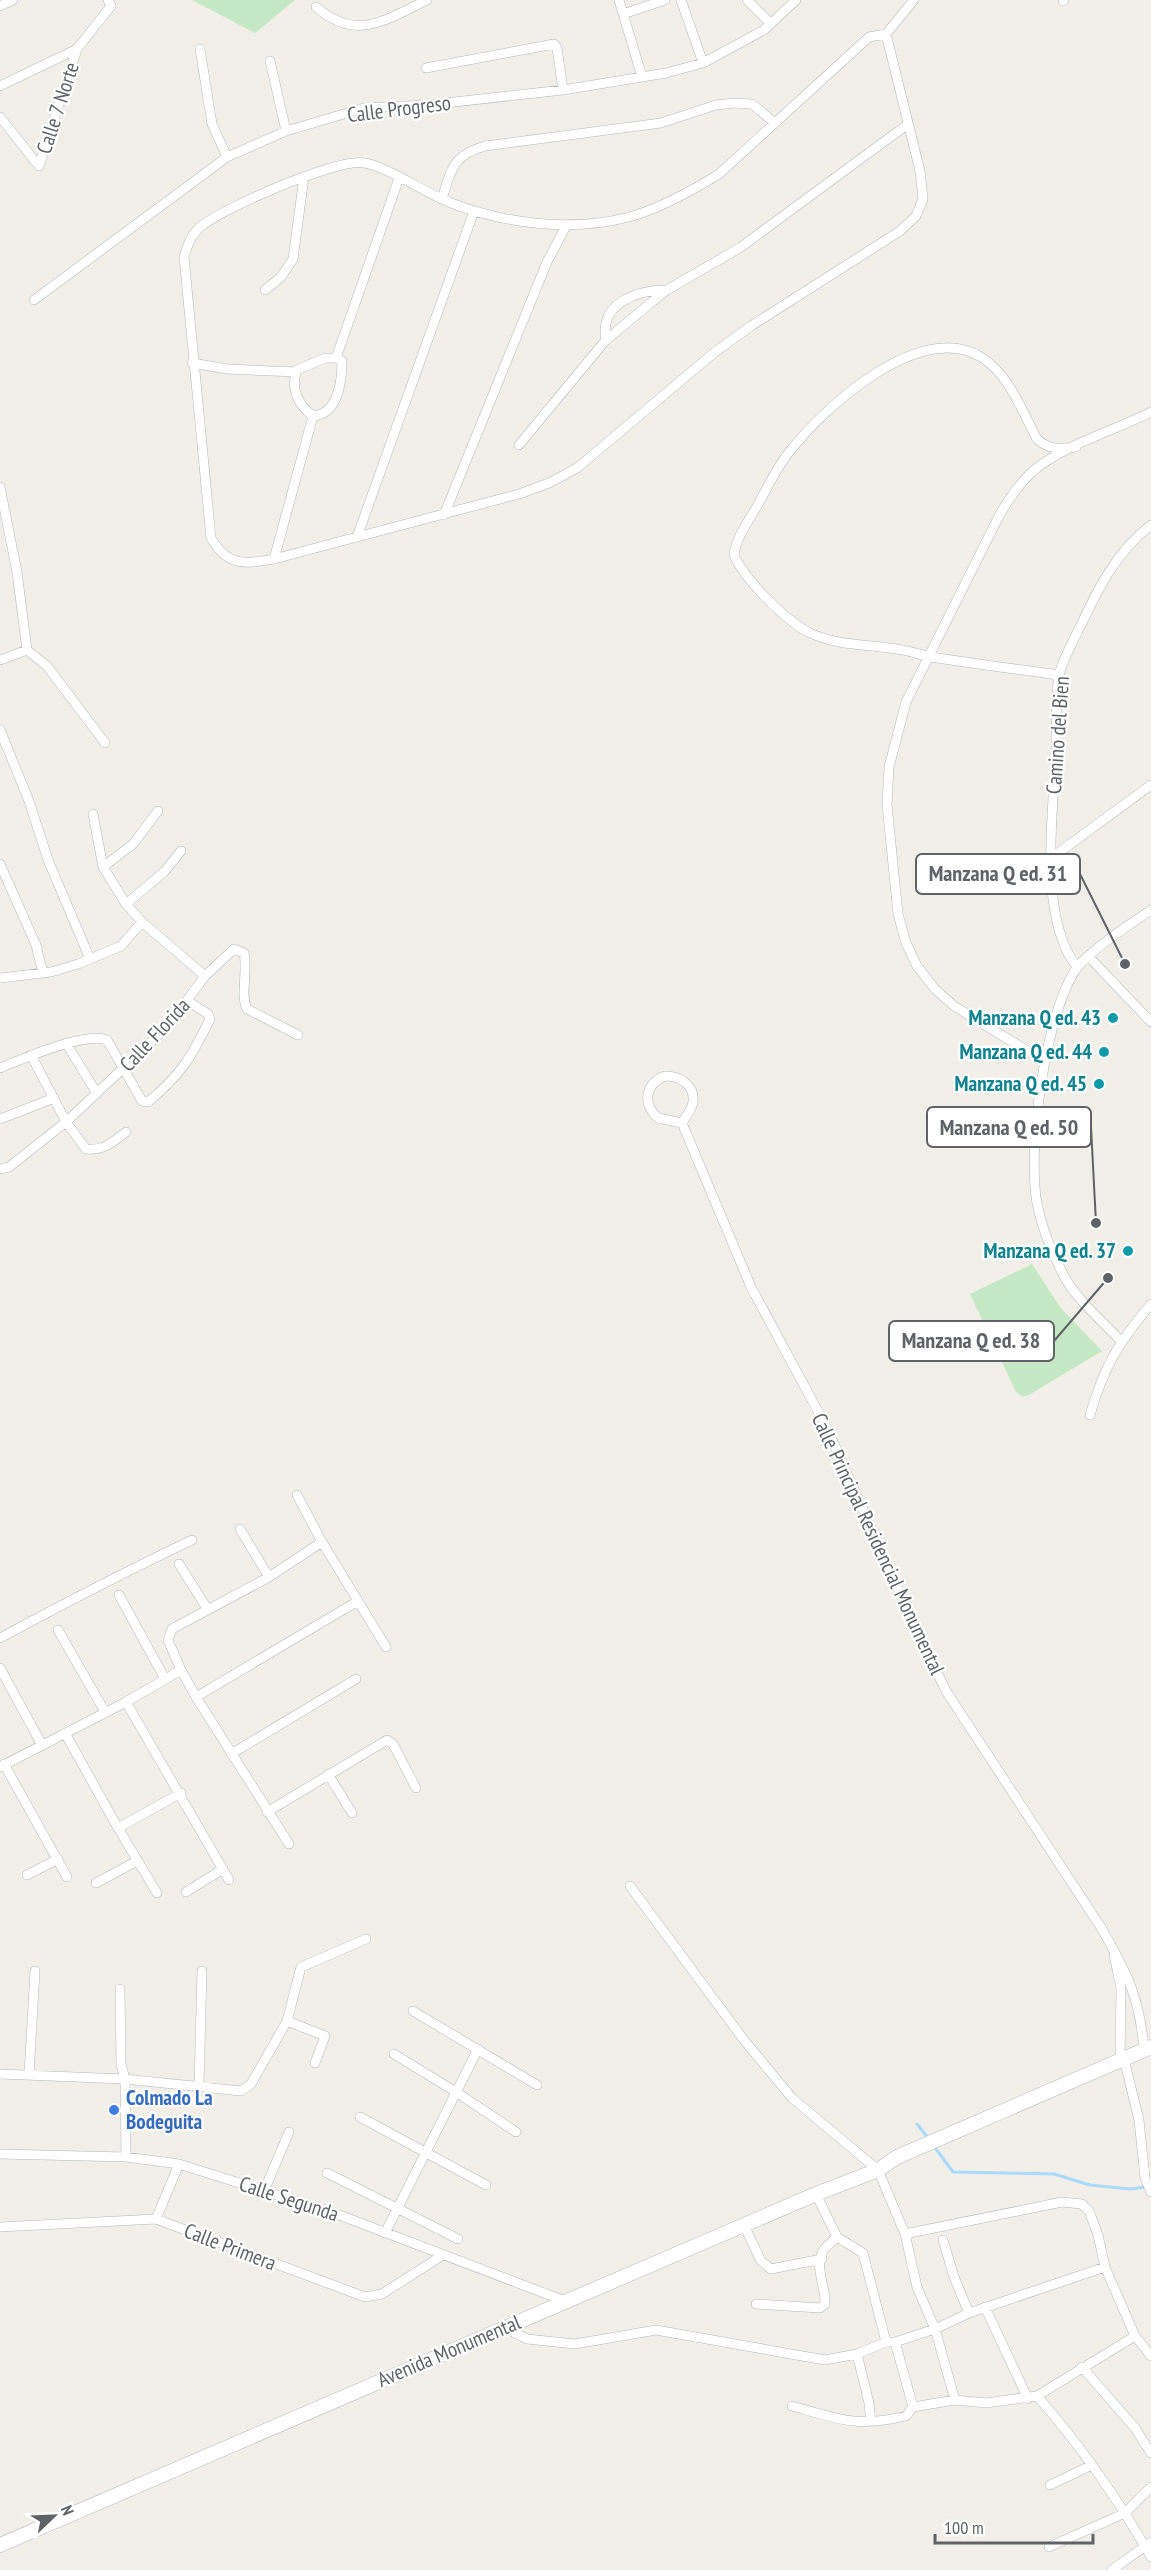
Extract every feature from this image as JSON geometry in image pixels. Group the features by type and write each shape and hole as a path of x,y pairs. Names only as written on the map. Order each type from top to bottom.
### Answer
{"main road":[{"path":"1122,2060 1147,2048"},
{"name":"Avenida Monumental","path":"0,2545 565,2301 878,2170 897,2157 1122,2060"}],"street":[{"path":"0,6 13,0"},
{"path":"316,7 330,19 350,26 369,25 427,0"},
{"path":"619,0 642,77"},
{"path":"623,14 665,0"},
{"path":"681,0 703,63"},
{"path":"747,0 771,24"},
{"name":"Calle Progreso","path":"34,300 227,157 286,131 364,108 427,105 563,90 642,77 703,63 771,24 796,0"},
{"path":"886,34 920,171 923,199 916,216 900,231 733,339 577,468 549,483 444,515 274,559 246,564 230,559 219,552 210,538 192,363 184,257 190,240 199,229 213,218 304,177 347,163 364,162 442,199 474,211 514,220 566,226 630,217 691,191 719,174 869,37 886,34 914,0"},
{"path":"0,86 77,49 109,3"},
{"path":"426,68 554,44 557,48 563,90"},
{"name":"Calle 7 Norte","path":"0,117 39,166 77,49"},
{"path":"200,49 211,117 227,157"},
{"path":"270,61 286,131"},
{"path":"442,199 451,170 459,157 470,150 485,146 661,123 716,105 735,103 752,104 775,123"},
{"path":"519,445 606,340 667,290 741,247 908,124"},
{"path":"265,290 281,277 293,259 304,177"},
{"path":"336,358 399,178"},
{"path":"357,537 474,211"},
{"path":"444,515 547,262 566,226"},
{"path":"606,340 604,330 607,321 622,302 632,294 648,290 667,290"},
{"path":"1059,675 928,656 895,648 832,641 809,632 786,615 745,573 734,555 735,545 777,468 791,450 832,406 860,383 899,359 947,350 965,351 980,356 995,368 1009,386 1037,439 1044,445 1062,449 1076,447"},
{"path":"192,363 227,369 296,372 325,358 336,358 342,361 336,398 322,416 313,416 304,409 294,388 296,372"},
{"path":"1044,1061 954,1006 935,989 917,966 906,943 898,914 887,805 889,767 906,702 1012,493 1034,470 1076,447 1151,412"},
{"path":"274,559 313,416"},
{"path":"0,487 17,572 27,650 47,666 82,716 105,742"},
{"name":"Camino del Bien","path":"1077,967 1063,946 1053,895 1050,859 1059,675 1087,612 1115,562 1133,540 1151,525"},
{"path":"0,660 27,650"},
{"path":"0,730 29,801 48,860 90,959"},
{"path":"1050,859 1151,785"},
{"path":"103,867 133,844 158,811"},
{"path":"93,814 103,867 126,904 142,922 205,976"},
{"path":"126,904 164,872 181,851"},
{"path":"0,864 36,945 43,973"},
{"path":"1121,1341 1066,1278 1045,1231 1037,1202 1035,1175 1044,1061 1064,992 1077,967 1151,910"},
{"path":"1,976 43,973 90,959 121,946 142,922"},
{"name":"Calle Florida","path":"0,1168 9,1167 66,1122 96,1092 124,1069 169,1025 189,1002 205,976 234,949 244,953 247,978 243,1000 247,1009 298,1035"},
{"path":"1089,957 1151,1022"},
{"path":"0,1068 66,1043 101,1037 107,1040 142,1101 148,1102 171,1083 187,1064 210,1019 208,1014 189,1002"},
{"path":"66,1043 96,1092"},
{"path":"31,1055 66,1122 86,1149 95,1150 111,1144 126,1132"},
{"path":"665,1076 679,1078 690,1088 693,1102 682,1123 658,1118 648,1106 648,1091 658,1079 665,1076"},
{"path":"0,1119 54,1098"},
{"name":"Calle Principal Residencial Monumental","path":"682,1123 751,1287 827,1428 906,1607 946,1691 1111,1944 1133,1986 1147,2048"},
{"path":"1090,1415 1103,1376 1121,1341 1151,1304"},
{"path":"297,1495 322,1542 386,1647"},
{"path":"240,1529 269,1577"},
{"path":"0,1638 61,1608 117,1576 192,1540"},
{"path":"290,1844 267,1812 196,1697 181,1670 168,1640 168,1634 172,1629 269,1577 322,1542"},
{"path":"179,1564 208,1610"},
{"path":"119,1595 165,1679"},
{"path":"196,1697 358,1601"},
{"path":"58,1630 105,1712"},
{"path":"0,1668 42,1745"},
{"path":"67,1877 2,1765 126,1702 181,1670"},
{"path":"231,1754 356,1679"},
{"path":"126,1702 181,1793 229,1880"},
{"path":"65,1733 157,1893"},
{"path":"267,1812 387,1740 393,1744 416,1788"},
{"path":"328,1774 352,1813"},
{"path":"118,1828 181,1793"},
{"path":"27,1875 58,1859"},
{"path":"96,1883 137,1861"},
{"path":"186,1892 223,1869"},
{"path":"630,1886 744,2040 792,2098 878,2170 905,2234 917,2287 935,2329 955,2400"},
{"path":"0,2074 125,2079 241,2091 246,2089 287,2021 301,1967 366,1939"},
{"name":"Calle Principal Residencial Monumental","path":"1111,1944 1121,1988 1122,2060 1139,2120 1145,2178 1151,2193"},
{"path":"29,2074 35,1971"},
{"path":"200,2085 202,1971"},
{"path":"120,1989 126,2157"},
{"path":"413,2011 537,2085"},
{"path":"1122,2012 1139,2012"},
{"path":"287,2021 325,2036 315,2063"},
{"path":"385,2233 478,2049"},
{"path":"394,2054 456,2091 516,2132"},
{"path":"360,2117 486,2185"},
{"path":"264,2191 289,2132"},
{"name":"Calle Segunda","path":"0,2154 126,2157 179,2164 334,2213 565,2301"},
{"path":"156,2219 179,2164"},
{"path":"327,2173 458,2239"},
{"path":"816,2194 837,2237 863,2253 890,2342 913,2407"},
{"path":"905,2234 1062,2202 1082,2204 1089,2211 1098,2235 1105,2266 1135,2336 1151,2356"},
{"name":"Calle Primera","path":"0,2227 156,2219 365,2297 382,2294 443,2255"},
{"path":"744,2225 761,2261 771,2269 822,2259"},
{"path":"756,2304 820,2308 825,2304 826,2296 820,2273 823,2252 837,2237"},
{"path":"943,2240 954,2277 969,2313"},
{"path":"505,2328 527,2339 575,2344 656,2330 825,2361 856,2354 935,2329 985,2307 1105,2266"},
{"path":"985,2307 1032,2397 1076,2440 1148,2544 1151,2557"},
{"path":"792,2406 849,2422 871,2422 906,2416 913,2407 955,2400 986,2403 1032,2397 1135,2336"},
{"path":"856,2354 869,2403 871,2422"},
{"path":"1082,2367 1135,2428 1151,2453"},
{"path":"1050,2485 1092,2465"},
{"path":"1048,2547 1125,2513 1151,2487"},
{"path":"1112,2570 1148,2544"}],"green space":[{"path":"192,0 295,0 255,33"},
{"path":"1032,1264 1060,1307 1102,1351 1027,1396 1021,1396 1016,1392 970,1294"}],"waterway":[{"path":"917,2124 929,2139"},
{"path":"933,2145 953,2172 1054,2174 1090,2185 1130,2189 1147,2187"}],"place":[{"name":"Manzana Q ed. 31","path":"1125,964"},
{"name":"Manzana Q ed. 43","path":"1113,1018"},
{"name":"Manzana Q ed. 44","path":"1104,1052"},
{"name":"Manzana Q ed. 45","path":"1099,1084"},
{"name":"Manzana Q ed. 50","path":"1096,1223"},
{"name":"Manzana Q ed. 37","path":"1128,1251"},
{"name":"Manzana Q ed. 38","path":"1108,1278"},
{"name":"Colmado La Bodeguita","path":"114,2110"}]}
